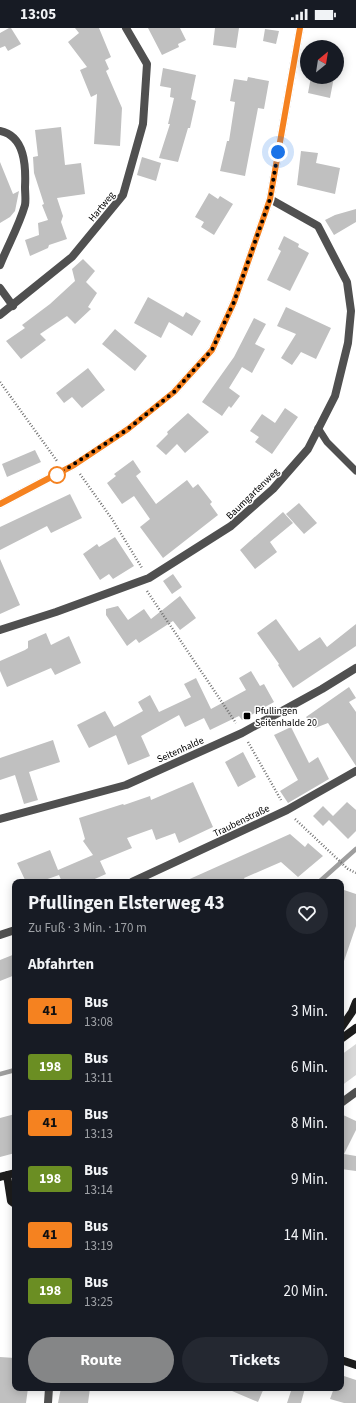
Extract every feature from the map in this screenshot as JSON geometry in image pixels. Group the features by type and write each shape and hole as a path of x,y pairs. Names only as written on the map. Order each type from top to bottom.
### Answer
{"main road":[{"path":"344,1024 352,1012 356,1002"},
{"path":"344,1037 356,1028"},
{"path":"7,1175 12,1202"},
{"path":"344,1361 356,1365"}],"street":[{"name":"Hartweg","path":"0,315 72,257 123,195 143,124 147,64 126,28"},
{"path":"0,504 74,465 128,429 174,392 212,350 234,302 270,199 300,28"},
{"path":"0,131 8,132 21,147 26,166 25,204 18,227 0,265"},
{"name":"Baumgartenweg","path":"0,630 56,612 145,580 232,526 273,489 308,449 335,396 348,343 351,311 347,282 318,226 270,199"},
{"path":"0,288 13,306"},
{"name":"Seitenhalde","path":"0,819 10,818 126,785 242,733 322,689 356,668"},
{"name":"Traubenstraße","path":"138,879 287,810 356,771"},
{"path":"0,935 12,931"},
{"path":"344,1101 356,1092"},
{"path":"48,1403 49,1391"}],"lane":[{"path":"318,428 327,442 356,471"}],"path":[{"path":"0,382 64,470"},
{"path":"74,465 112,520 145,580 242,733 287,810 348,869 356,873"}],"shaded area":[{"path":"356,1044 356,1075 344,1084 344,1053"}],"building":[{"path":"11,28 21,44 8,51 5,46 0,48 0,33"},
{"path":"75,28 99,28 111,57 105,60 109,69 106,71 122,108 120,146 94,144 97,94 91,97 80,70 87,67 68,42 79,33"},
{"path":"148,28 180,28 186,40 178,44 179,47 162,55"},
{"path":"215,28 239,28 236,48 213,45"},
{"path":"265,29 279,31 276,44 263,41"},
{"path":"163,68 196,75 191,99 196,101 190,128 188,128 178,162 159,158 170,124 168,124 174,98 170,97 171,88 160,86"},
{"path":"248,77 269,81 264,109 258,108 245,176 220,171 227,141 229,141 235,102 230,101 234,79 247,81"},
{"path":"310,84 333,84 330,98 308,93"},
{"path":"61,127 65,165 81,163 85,194 57,198 63,216 61,222 67,239 49,245 48,248 30,256 25,240 39,235 38,223 48,220 42,205 44,204 34,173 33,157 38,156 35,130"},
{"path":"301,151 318,153 316,163 340,168 335,194 297,185"},
{"path":"142,157 161,163 156,181 137,175"},
{"path":"0,162 13,194 19,191 15,211 10,217 0,223"},
{"path":"209,193 218,199 220,196 233,204 214,235 201,227 204,222 195,217"},
{"path":"356,209 356,222 334,235 325,220 335,215"},
{"path":"284,236 299,244 298,247 309,253 290,291 267,280 281,251 278,249"},
{"path":"83,259 95,271 86,282 97,293 88,307 91,309 75,324 67,316 40,334 46,340 21,359 6,341 25,328 22,325 50,304 75,281 72,269"},
{"path":"148,297 183,317 186,312 201,321 192,336 169,322 161,338 134,323"},
{"path":"286,307 331,328 316,359 301,352 292,365 281,358 296,334 277,326"},
{"path":"254,318 266,324 255,344 265,349 252,373 242,367 229,388 240,396 231,408 229,406 222,416 202,402 234,357"},
{"path":"115,329 147,356 135,371 102,344"},
{"path":"88,368 105,390 82,408 72,397 64,403 56,393"},
{"path":"285,408 298,417 272,454 255,442 259,437 250,431 262,414 275,423"},
{"path":"188,413 209,432 185,453 177,444 166,455 156,446 168,434 167,432"},
{"path":"35,450 41,462 7,477 2,464"},
{"path":"133,460 141,472 136,476 156,504 187,480 193,488 198,484 212,502 210,504 218,515 163,558 140,527 150,519 134,496 122,504 107,483 116,476 114,474"},
{"path":"70,494 82,518 51,533 47,526 0,550 0,527"},
{"path":"299,503 317,523 304,534 286,514"},
{"path":"283,512 293,523 270,542 277,552 255,569 240,550"},
{"path":"115,537 134,566 113,579 109,574 100,580 83,554 97,544 99,547"},
{"path":"0,559 20,605 0,614"},
{"path":"173,574 182,587 172,594 163,581"},
{"path":"180,596 196,618 180,630 173,621 139,643 136,639 127,646 106,615 106,609 118,606 128,620 144,609 151,619"},
{"path":"276,619 299,651 320,637 327,647 356,624 356,646 293,688 278,665 279,664 257,633"},
{"path":"46,633 51,645 69,636 81,663 55,675 51,668 7,687 0,671 0,661 25,650 28,648 28,641"},
{"path":"251,671 260,686 264,684 274,702 242,720 239,716 210,730 204,718 185,727 179,715 141,736 150,756 128,765 116,735 89,748 77,725 105,711 114,727 143,711 138,702 150,695 159,712 191,697 184,684 196,678 211,709 246,690 239,678"},
{"path":"349,687 356,698 349,702 356,712 356,766 328,723 315,728 306,717"},
{"path":"291,727 309,763 318,757 329,779 288,803 280,791 298,780 274,735"},
{"path":"53,740 60,762 29,772 38,800 24,804 15,775 0,780 0,758"},
{"path":"243,752 256,777 238,787 225,762"},
{"path":"193,782 213,827 179,843 175,833 156,840 152,829 127,838 132,848 100,861 106,874 95,879 61,879 59,875 48,879 25,879 17,863 50,850 58,870 93,855 83,841 85,839 79,818 150,796 151,800"},
{"path":"347,802 356,810 356,831 348,839 329,820 323,826 313,816 323,806 333,816"},
{"path":"290,834 305,847 308,843 323,856 298,877 281,862 244,879 190,879"},
{"path":"344,890 356,894 356,926 344,961"},
{"path":"12,955 12,976 0,981 0,960"},
{"path":"12,1115 12,1154 0,1157 0,1118"},
{"path":"344,1115 356,1121 356,1130 344,1154"},
{"path":"344,1154 356,1156 356,1171 344,1169"},
{"path":"0,1357 12,1358 12,1391 28,1391 26,1403 0,1403"},
{"path":"344,1376 356,1380 356,1403 344,1403 330,1399 333,1391 344,1391"},
{"path":"60,1391 90,1391 88,1403 58,1403"},
{"path":"232,1391 263,1391 258,1402"},
{"path":"291,1391 304,1391 301,1403 287,1403"}],"waterway":[{"path":"322,879 356,849"},
{"path":"0,1074 12,1071"}],"bus line":[{"name":"41","path":"0,504 74,465 128,429 174,392 212,350 234,302 270,199 300,28"}],"place":[{"name":"Pfullingen Seitenhalde 20","path":"247,716"}],"route":[{"path":"57,475 128,429 174,392 212,350 234,302 270,199 278,152"}]}
